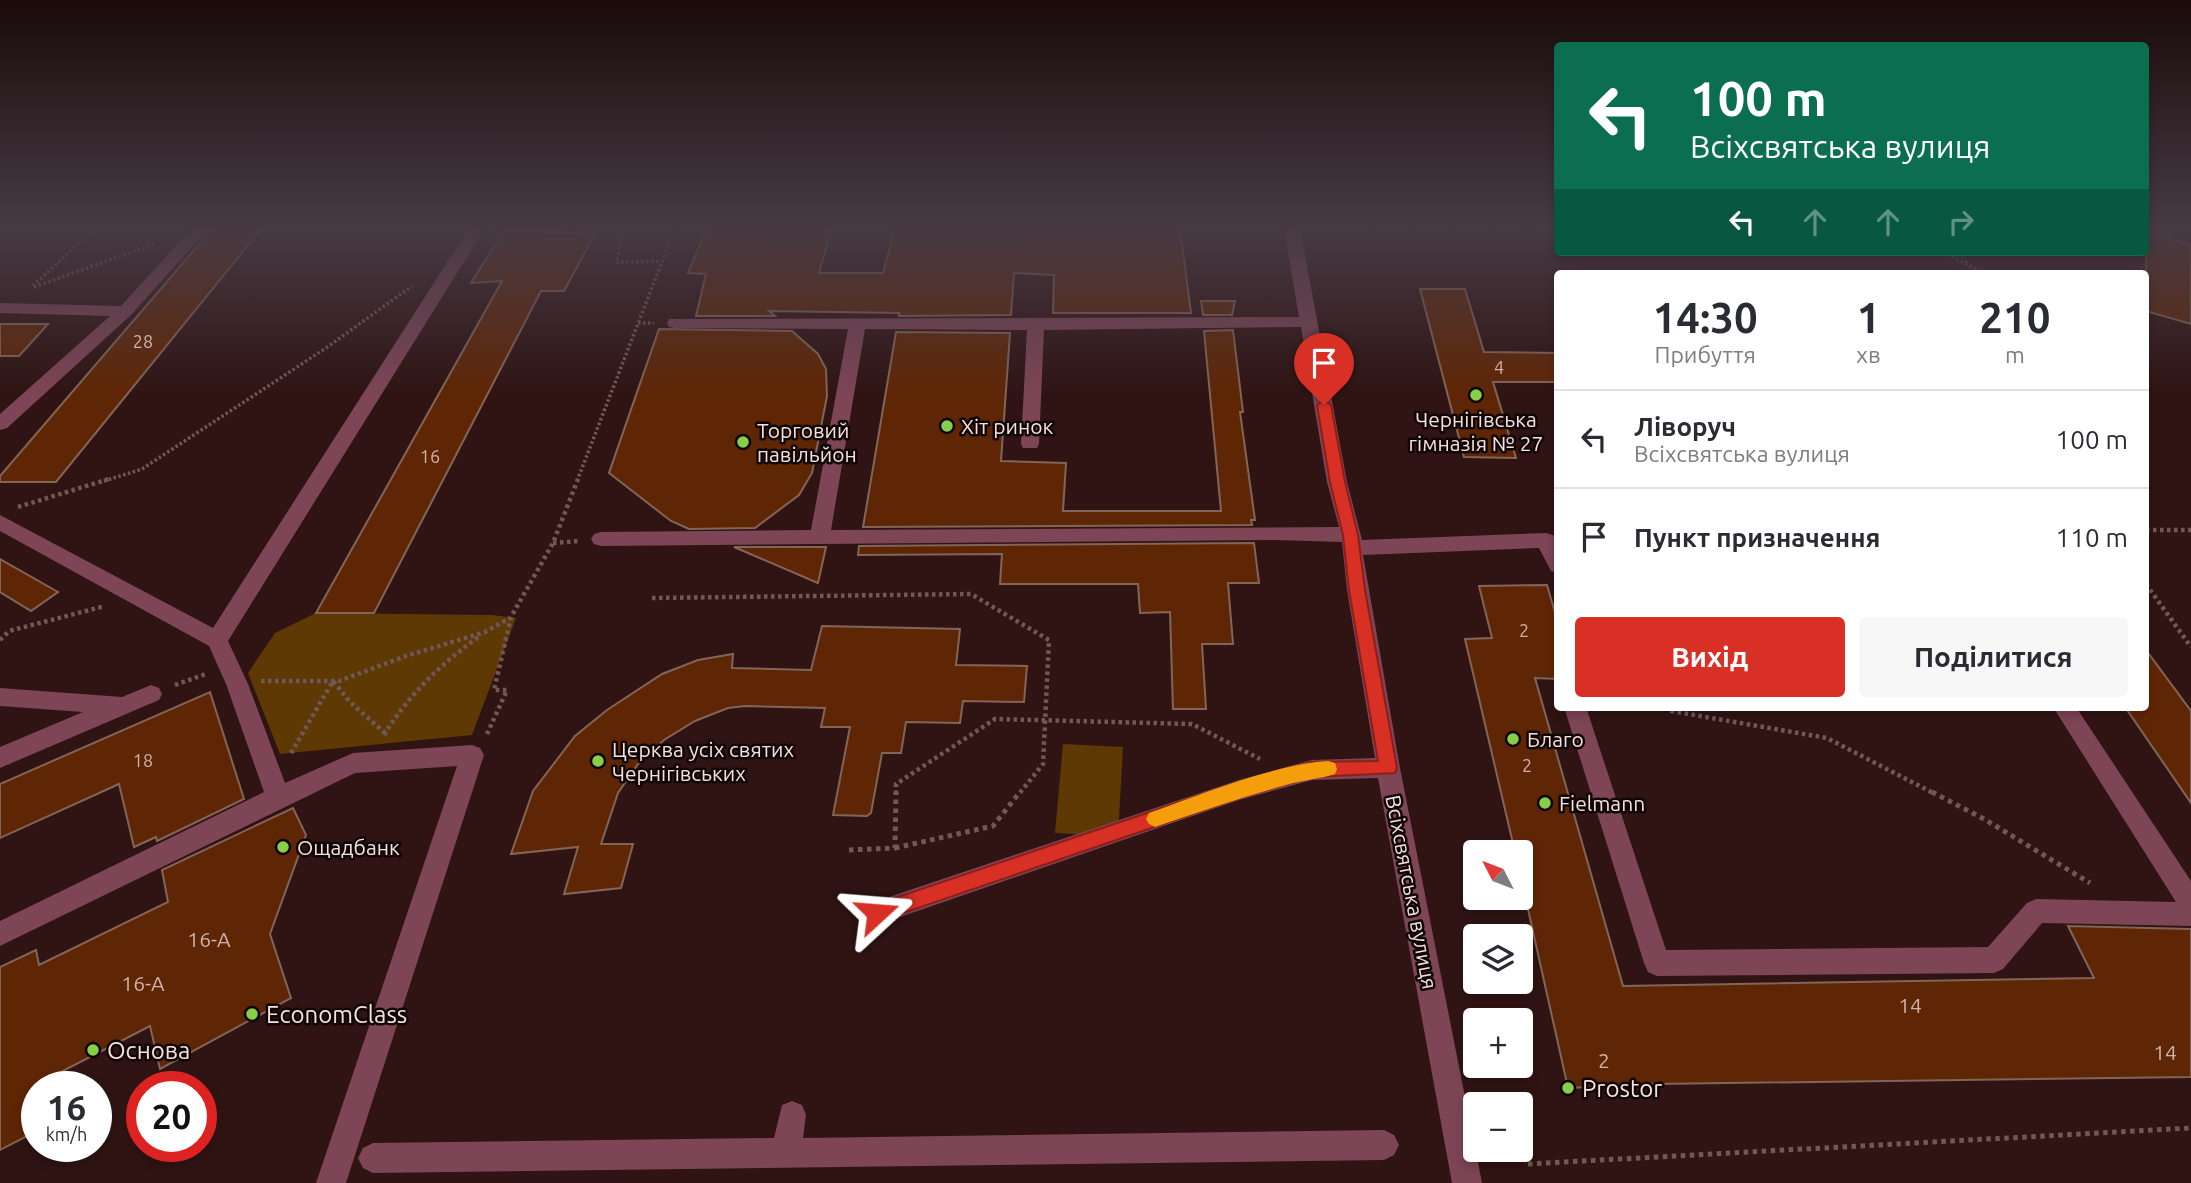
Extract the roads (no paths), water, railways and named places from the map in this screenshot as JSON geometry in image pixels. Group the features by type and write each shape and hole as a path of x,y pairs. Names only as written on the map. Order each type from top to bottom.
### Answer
{"street":[{"path":"0,424 125,311 150,283"},
{"path":"217,640 442,283"},
{"name":"Всіхсвятська вулиця","path":"1302,283 1337,482 1352,541 1388,768 1467,1183"},
{"path":"0,308 125,311"},
{"path":"676,323 1036,324 1309,321"},
{"path":"820,537 858,324"},
{"path":"1030,444 1036,324"},
{"path":"6,515 138,597 217,640 275,790"},
{"path":"601,539 1276,533 1352,541 1546,540 1554,557"},
{"path":"0,758 151,694"},
{"path":"0,698 123,706"},
{"path":"1576,711 1657,962 1994,960 2036,911 2191,914"},
{"path":"2067,711 2191,903"},
{"path":"0,934 275,790 353,762 472,755 331,1183"},
{"path":"877,913 1239,790 1312,770 1388,768"},
{"path":"786,1152 792,1115"},
{"path":"373,1158 1384,1145"}],"place":[{"name":"Чернігівська гімназія № 27","path":"1476,395"},
{"name":"Хіт ринок","path":"947,426"},
{"name":"Торговий павільйон","path":"743,442"},
{"name":"Благо","path":"1513,739"},
{"name":"Церква усіх святих Чернігівських","path":"598,761"},
{"name":"Fielmann","path":"1545,803"},
{"name":"Ощадбанк","path":"283,847"},
{"name":"EconomClass","path":"252,1014"},
{"name":"Основа","path":"93,1050"},
{"name":"Prostor","path":"1568,1088"}]}
